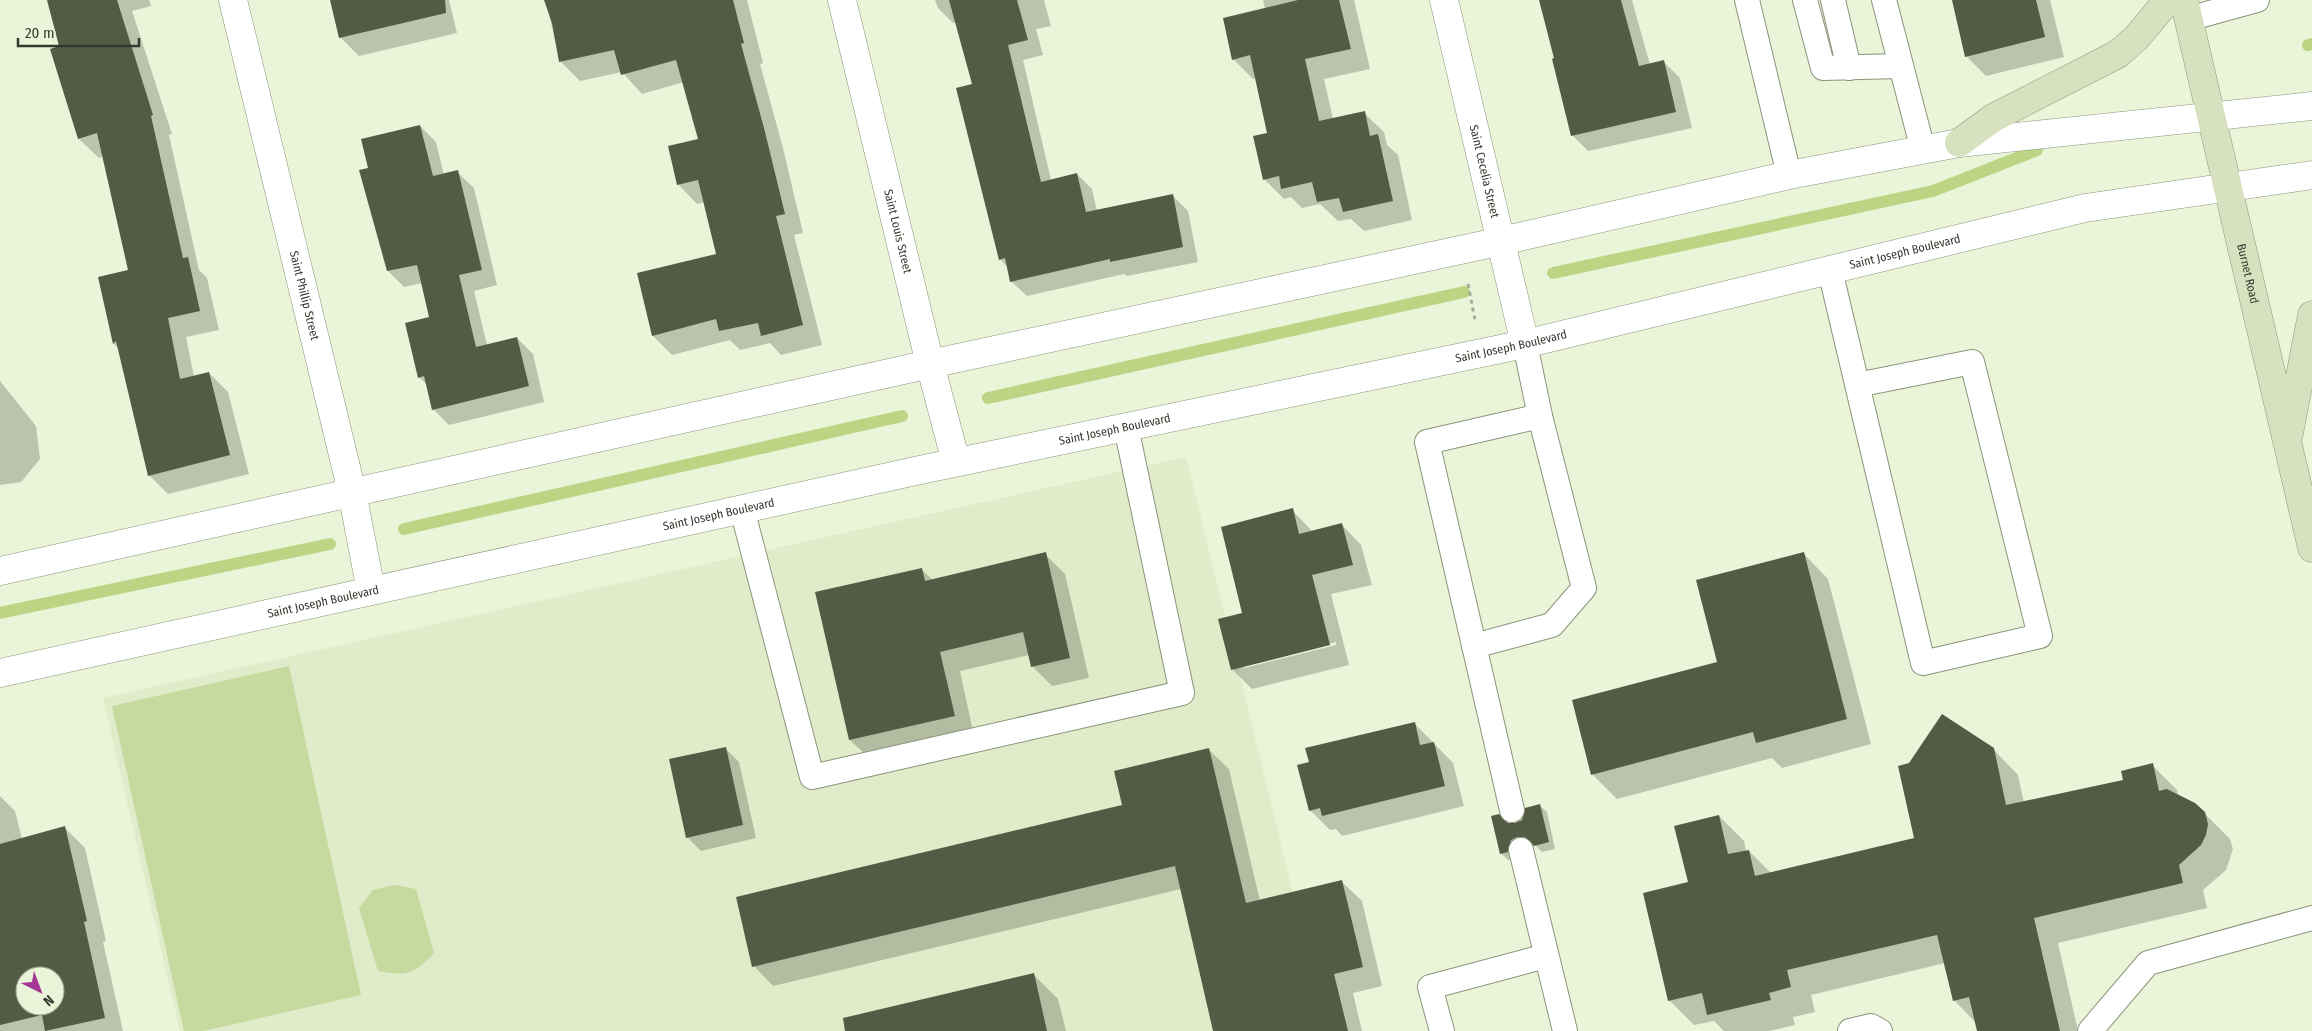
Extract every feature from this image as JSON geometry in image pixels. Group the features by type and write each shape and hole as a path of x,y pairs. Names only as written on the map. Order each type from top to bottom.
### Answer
{"main road":[{"path":"1959,143 1993,118 2118,54 2137,37 2168,0"},
{"name":"Burnet Road","path":"2186,10 2312,548"},
{"path":"2287,444 2312,315"}],"street":[{"name":"Saint Phillip Street","path":"233,0 352,492 371,591"},
{"name":"Saint Louis Street","path":"842,0 930,364 956,462"},
{"name":"Saint Cecelia Street","path":"1444,0 1525,344"},
{"path":"0,572 930,364 1502,241 1790,175 1959,143 2212,118 2312,106"},
{"name":"Saint Joseph Boulevard","path":"0,673 956,462 1525,344 2085,208 2229,189 2312,175"}],"lane":[{"path":"1747,0 1790,175"},
{"path":"1806,0 1822,68 1900,66"},
{"path":"1833,0 1849,68"},
{"path":"1884,0 1923,150"},
{"path":"2186,10 2257,0"},
{"path":"1830,270 1857,385 1924,663 2040,636 1972,362 1857,385"},
{"path":"1474,646 1552,625 1584,588 1540,416 1525,344"},
{"path":"1512,810 1427,442 1540,416"},
{"path":"742,509 812,777 1182,693 1126,427"},
{"path":"1521,850 1565,1031"},
{"path":"2090,1031 2148,963 2312,918"},
{"path":"1442,1031 1430,987 1546,956"},
{"path":"1850,1031 1871,1026 1880,1031"}],"path":[{"path":"1466,276 1476,323"}],"shaded area":[{"path":"1186,457 1327,1031 180,1031 103,698"}],"green space":[{"path":"289,666 361,995 203,1031 184,1031 112,706"},
{"path":"395,885 416,889 434,953 415,970 403,973 378,971 359,908 373,890"}],"building":[{"path":"47,0 117,0 153,115 151,116 183,258 188,257 200,311 168,318 180,379 209,372 230,455 148,476 116,341 113,344 98,277 128,270 97,133 78,139 50,49 59,46"},
{"path":"330,0 445,0 446,13 339,38"},
{"path":"544,0 733,0 744,43 741,44 785,214 776,216 803,325 761,336 758,323 719,331 716,319 652,336 637,273 716,254 698,180 677,185 668,146 698,139 676,60 621,75 614,50 559,62 552,23"},
{"path":"949,0 1017,0 1028,40 1008,45 1041,182 1077,173 1086,212 1173,194 1183,247 1110,262 1110,259 1010,282 1005,258 999,260 956,88 972,84"},
{"path":"1298,0 1339,0 1351,49 1305,59 1319,121 1365,111 1370,136 1378,134 1393,201 1343,212 1339,198 1317,202 1312,182 1281,189 1279,176 1263,180 1253,136 1267,133 1250,55 1232,60 1223,18"},
{"path":"1539,0 1621,0 1639,66 1664,60 1676,112 1571,136"},
{"path":"1952,0 2036,0 2045,37 1965,57"},
{"path":"420,125 433,176 458,170 482,270 459,275 476,347 517,337 529,386 432,410 424,376 418,378 405,323 429,317 417,265 387,271 359,170 368,168 361,139"},
{"path":"1293,508 1299,534 1342,523 1353,565 1312,575 1330,645 1231,670 1218,619 1242,613 1221,527"},
{"path":"1046,552 1070,658 1031,667 1023,632 940,652 955,716 849,740 815,592 922,568 925,581"},
{"path":"1804,552 1847,719 1756,743 1753,732 1591,775 1572,700 1717,662 1696,580"},
{"path":"1942,714 1994,748 2006,805 2123,780 2121,771 2153,763 2159,791 2167,789 2195,803 2205,812 2208,824 2206,835 2201,845 2179,865 2183,883 2034,918 2060,1031 1977,1031 1969,997 1953,1001 1937,935 1787,970 1791,987 1769,993 1771,1000 1707,1015 1702,993 1668,1001 1643,893 1688,882 1674,826 1719,815 1728,854 1749,850 1755,876 1914,838 1898,766 1909,763"},
{"path":"1415,722 1420,745 1434,742 1445,786 1322,816 1320,808 1309,811 1297,765 1309,762 1305,748"},
{"path":"726,747 743,825 686,838 669,759"},
{"path":"1209,748 1246,903 1342,880 1363,967 1334,974 1348,1031 1213,1031 1175,866 752,967 736,897 1122,805 1114,771"},
{"path":"1540,804 1549,842 1534,846 1525,837 1517,837 1511,840 1508,852 1500,854 1491,816 1499,814 1508,823 1515,823 1522,820 1525,808"},
{"path":"65,826 87,921 84,922 105,1018 45,1031 42,1016 65,1016 65,966 15,966 15,1016 38,1016 0,1025 0,844"},
{"path":"1034,973 1047,1031 845,1031 843,1018"}],"waterway":[{"path":"2308,45 2312,44"},
{"path":"1553,273 1933,191 2037,150"},
{"path":"988,398 1464,292"},
{"path":"404,529 902,416"},
{"path":"0,613 330,544"}]}
